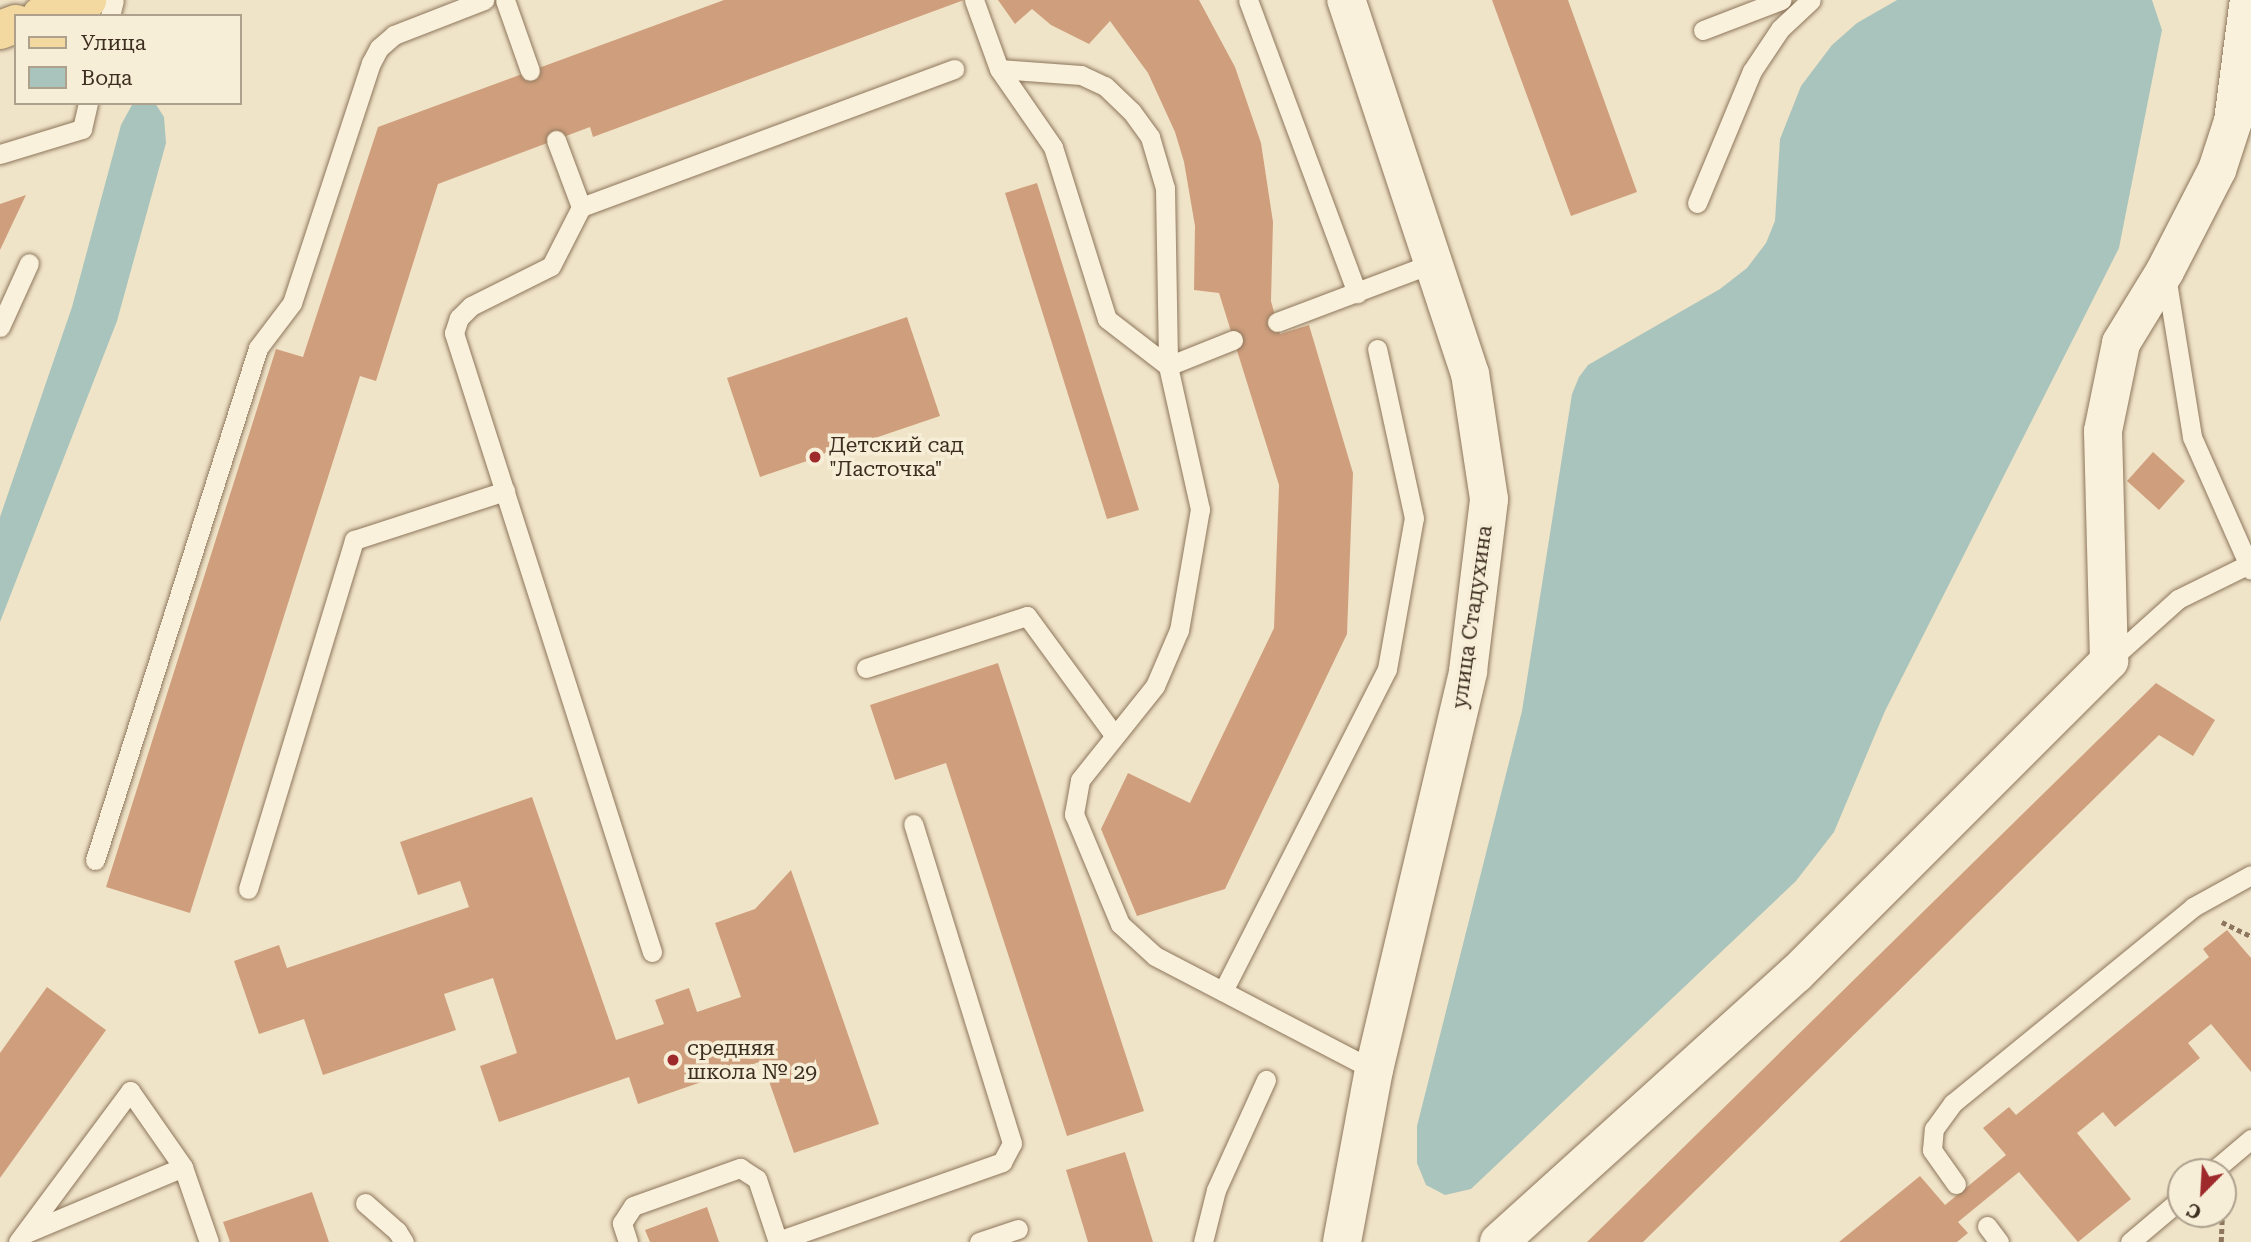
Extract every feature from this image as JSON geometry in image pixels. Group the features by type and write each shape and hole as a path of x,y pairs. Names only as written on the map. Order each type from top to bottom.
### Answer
{"main road":[{"path":"47,14 87,0"}],"street":[{"name":"улица Стадухина","path":"1342,1242 1374,1070 1468,671 1489,499 1469,374 1346,0"},
{"path":"1499,1242 1796,974 2109,661 2103,431 2121,343 2165,271 2217,170 2232,121 2250,8"}],"lane":[{"path":"95,860 258,348 292,303 371,63 379,48 394,35 484,0"},
{"path":"505,0 530,71"},
{"path":"974,0 999,69 1053,147 1107,319 1168,366"},
{"path":"1248,0 1357,293"},
{"path":"1703,30 1781,0"},
{"path":"1697,203 1752,72 1780,29 1811,0"},
{"path":"652,952 454,332 459,318 471,306 551,266 582,207 954,69"},
{"path":"999,69 1081,75 1105,86 1132,112 1150,137 1165,188 1168,366 1200,509 1179,630 1155,686 1080,780 1074,814 1120,924 1155,956 1374,1070"},
{"path":"0,154 82,129 88,105"},
{"path":"555,140 582,207"},
{"path":"0,327 29,262"},
{"path":"1277,322 1433,263"},
{"path":"2109,661 2178,599 2249,568 2192,437 2165,271"},
{"path":"1168,366 1233,340"},
{"path":"1223,991 1387,669 1414,518 1377,349"},
{"path":"248,889 354,540 505,491"},
{"path":"866,668 1027,616 1114,735"},
{"path":"628,1242 622,1223 633,1206 740,1168 757,1179 778,1242 1002,1162 1013,1143 913,824"},
{"path":"1956,1184 1932,1150 1934,1129 1952,1103 2200,902 2251,875"},
{"path":"1203,1242 1216,1190 1266,1080"},
{"path":"21,1238 130,1091 183,1167 209,1242"},
{"path":"2229,1158 2251,1139"},
{"path":"21,1238 183,1167"},
{"path":"365,1203 397,1231 404,1242"},
{"path":"2130,1242 2167,1211"},
{"path":"1987,1226 1999,1242"},
{"path":"979,1242 1018,1229"}],"water":[{"path":"1897,0 2152,0 2162,30 2119,248 1885,711 1834,832 1796,881 1471,1189 1445,1195 1426,1185 1417,1163 1417,1126 1522,711 1572,394 1588,365 1720,289 1747,268 1766,243 1775,221 1780,139 1801,86 1832,45 1857,23"},
{"path":"132,105 156,105 164,117 166,143 117,321 0,622 0,517 72,307 121,125"}],"building":[{"path":"724,0 964,0 593,137 590,127 438,184 376,381 360,376 190,913 106,887 276,349 303,357 378,127"},
{"path":"998,0 1199,0 1235,67 1261,143 1273,222 1271,301 1280,334 1309,325 1353,473 1347,634 1225,889 1137,916 1101,829 1128,773 1190,803 1274,628 1279,485 1219,293 1194,290 1195,226 1184,162 1175,132 1148,73 1110,21 1089,44 1051,25 1032,9 1015,24"},
{"path":"1492,0 1568,0 1637,192 1571,216"},
{"path":"1037,183 1139,510 1107,519 1005,193"},
{"path":"26,195 0,250 0,204"},
{"path":"907,317 940,416 760,477 727,378"},
{"path":"2153,452 2185,481 2159,510 2127,481"},
{"path":"998,663 1144,1111 1067,1136 946,763 895,780 870,705"},
{"path":"2156,683 2215,720 2193,756 2159,735 1643,1242 1587,1242"},
{"path":"532,797 616,1040 664,1024 655,1000 689,988 697,1012 741,997 715,923 755,909 791,870 879,1124 794,1153 762,1061 638,1104 629,1077 499,1122 480,1066 517,1053 493,978 444,994 456,1030 323,1075 304,1019 259,1034 234,961 279,945 287,968 469,907 460,881 418,895 400,842"},
{"path":"2227,930 2251,958 2251,1072 2211,1024 2188,1043 2200,1058 2115,1127 2103,1112 2077,1133 2131,1199 2078,1242 2019,1172 1958,1222 1968,1233 1957,1242 1839,1242 1920,1176 1945,1205 2006,1155 1983,1128 2009,1107 2016,1115 2209,957 2203,949"},
{"path":"47,987 106,1030 0,1178 0,1053"},
{"path":"1125,1152 1153,1242 1088,1242 1066,1170"},
{"path":"312,1192 329,1242 230,1242 223,1222"},
{"path":"707,1207 719,1242 650,1242 645,1230"}],"place":[{"name":"Детский сад \"Ласточка\"","path":"815,457"},
{"name":"средняя школа № 29","path":"673,1060"}]}
